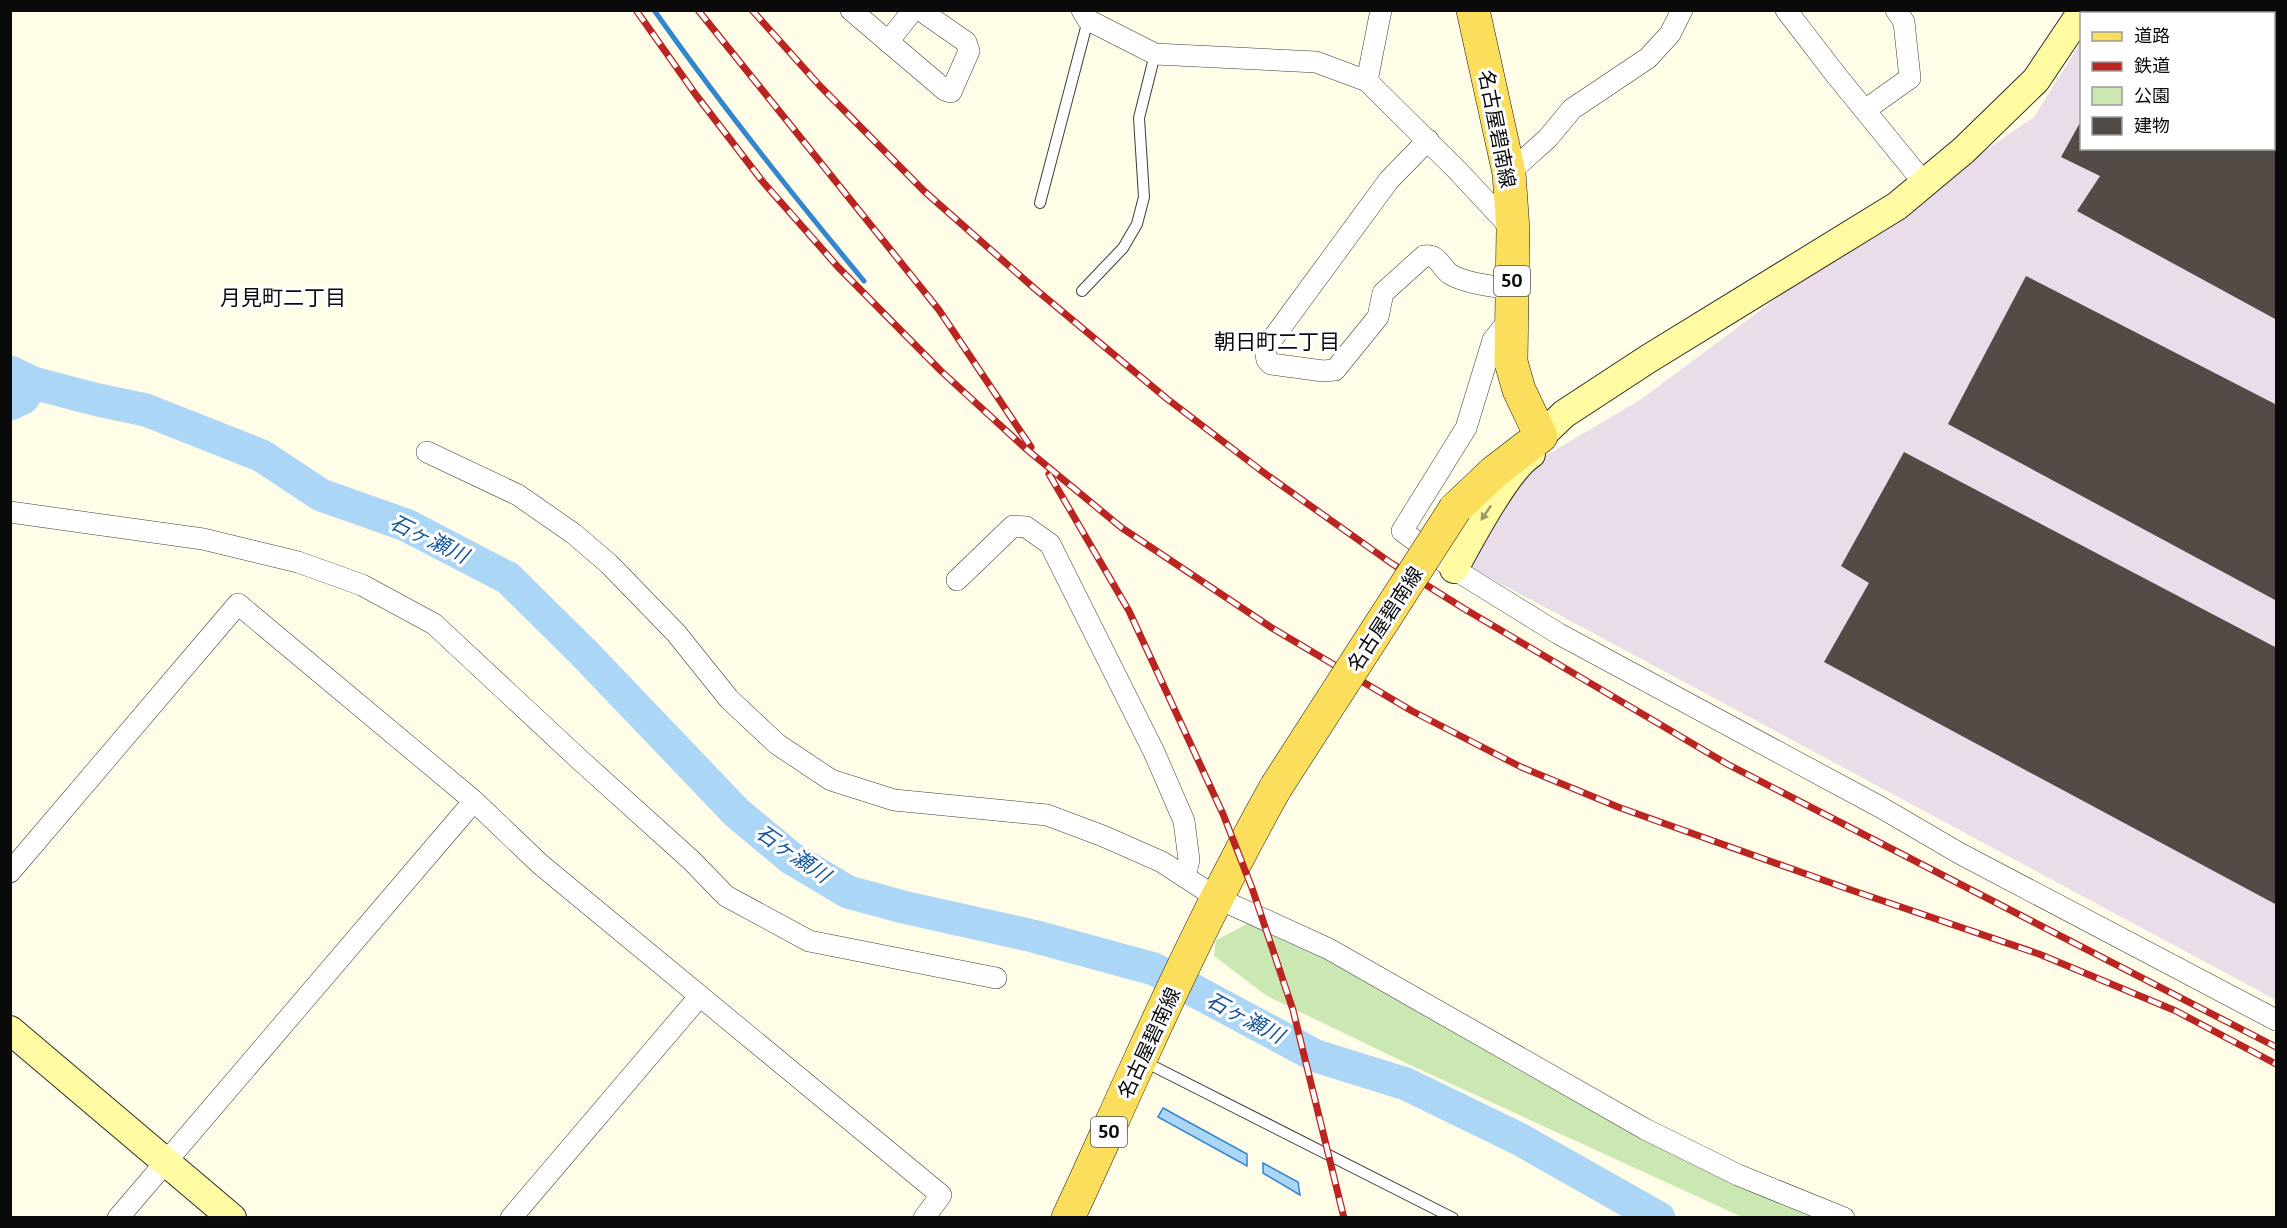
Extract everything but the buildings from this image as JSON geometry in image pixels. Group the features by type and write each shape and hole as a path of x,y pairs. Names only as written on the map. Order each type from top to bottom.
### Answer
{"main road":[{"name":"名古屋碧南線","path":"1068,1218 1210,912 1276,787 1455,509 1494,472 1541,436 1519,390 1511,362 1513,230 1509,173 1473,10"}],"street":[{"path":"851,10 945,90 951,92 969,51 966,42 920,10"},
{"path":"888,42 912,10"},
{"path":"1367,81 1381,10"},
{"path":"1509,173 1548,138 1572,110 1648,58 1670,34 1682,10"},
{"path":"1786,10 1924,183"},
{"path":"1865,110 1910,78 1905,22 1896,10"},
{"path":"1541,436 1564,414 1648,359 1897,206 1964,150 2036,80 2080,14"},
{"path":"1085,15 1155,54 1316,62 1367,81 1428,140 1513,230"},
{"path":"1428,140 1389,180 1265,349 1270,364 1323,371 1335,370 1378,317 1383,293 1424,256 1431,255 1450,274 1486,286 1511,303 1493,340 1466,428 1402,531 1454,569 1559,634 1881,808 1959,853 2277,1020"},
{"path":"1454,569 1479,524 1522,460 1622,389 1648,359"},
{"path":"427,452 518,495 574,534 609,564 676,633 729,699 777,744 831,780 894,800 1047,815 1162,862 1185,877 1210,912 1329,949 1645,1129 1738,1175 1844,1218"},
{"path":"10,512 202,539 298,562 362,585 434,624 691,860 726,896 808,941 996,978"},
{"path":"957,580 1013,526 1026,527 1050,544 1154,752 1184,821 1189,846 1185,877"},
{"path":"10,872 238,604 474,801 540,864 941,1196 924,1218"},
{"path":"118,1218 474,801"},
{"path":"511,1218 699,996"},
{"path":"10,1030 232,1218"}],"lane":[{"path":"1040,203 1085,15"},
{"path":"1082,291 1123,248 1137,224 1144,197 1139,118 1155,54"},
{"path":"1143,1053 1453,1218"}],"shaded area":[{"path":"2102,10 2276,11 2276,1000 1468,566 1528,466 1640,400 1848,245 2034,117 2080,44 2080,150 2275,150 2275,12 2101,12"}],"green space":[{"path":"1247,924 1363,976 1752,1192 1816,1217 1742,1217 1408,1064 1267,996 1214,956 1216,940"}],"water":[{"path":"1163,1108 1247,1154 1247,1166 1158,1117"},
{"path":"1263,1163 1298,1182 1300,1195 1263,1173"}],"waterway":[{"path":"654,10 756,148 864,281"},
{"name":"石ヶ瀬川","path":"10,372 33,383 146,410 262,456 321,495 406,525 508,578 583,652 737,813 791,858 848,892 903,907 1033,936 1154,969 1316,1056 1406,1084 1521,1140 1659,1218"},
{"name":"石ヶ瀬川","path":"10,404 23,398 33,383"}],"railway":[{"path":"636,10 696,95 763,182 838,267 941,371 1025,448 1122,528 1272,628 1412,711 1521,767 1618,807 2039,954 2176,1011 2276,1064"},
{"path":"698,10 939,310 1031,447"},
{"path":"752,10 819,85 924,191 1034,288 1166,398 1267,475 1391,563 1727,764 2276,1047"},
{"path":"1049,474 1129,611 1223,814 1252,888 1293,1010 1344,1218"}],"district":[{"name":"月見町二丁目","path":"283,298"},
{"name":"朝日町二丁目","path":"1277,342"}]}
